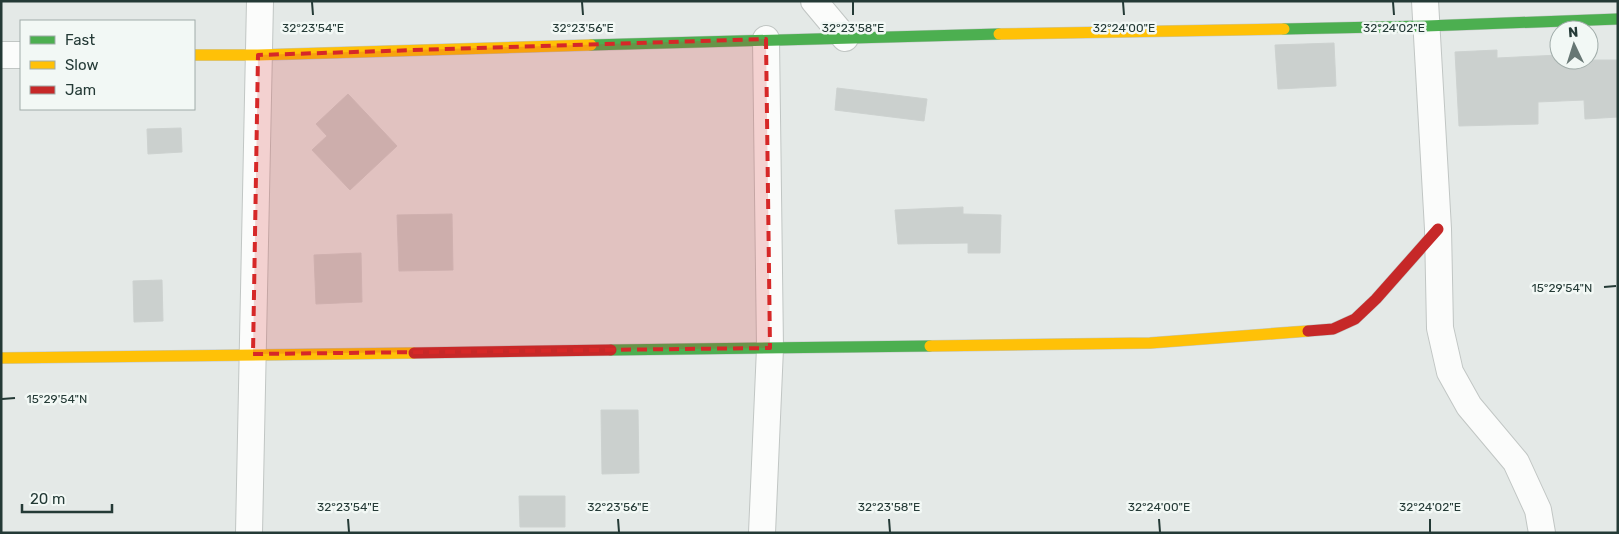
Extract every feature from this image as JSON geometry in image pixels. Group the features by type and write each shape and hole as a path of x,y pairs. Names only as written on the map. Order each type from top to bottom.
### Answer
{"street":[{"path":"249,533 260,1"},
{"path":"814,1 845,38"},
{"path":"195,55 258,55 845,38 1426,14 1618,19"},
{"path":"1426,14 1438,229 1440,328 1450,372 1469,406 1516,462 1538,510 1542,533"},
{"path":"762,533 770,348 766,39"},
{"path":"1,55 20,55"},
{"path":"1,358 1150,343 1333,329 1355,319 1376,299 1438,229"}],"highlighted area":[{"path":"766,39 770,348 253,354 258,55"}],"building":[{"path":"1334,43 1336,86 1278,89 1275,45"},
{"path":"1497,50 1497,58 1549,55 1549,70 1599,70 1599,60 1618,60 1618,117 1585,119 1584,100 1538,102 1538,124 1459,126 1455,52"},
{"path":"837,88 927,99 924,121 835,110"},
{"path":"348,94 397,146 350,190 312,150 327,136 316,124"},
{"path":"181,128 182,152 148,154 147,129"},
{"path":"963,207 963,214 1001,215 1000,253 968,253 968,243 898,244 895,210"},
{"path":"452,214 453,270 399,271 397,215"},
{"path":"361,253 362,302 316,304 314,255"},
{"path":"162,280 163,321 134,322 133,281"},
{"path":"601,410 638,410 639,473 602,474"},
{"path":"519,496 565,496 565,527 520,527"}],"traffic: fast":[{"path":"1284,29 1618,19"},
{"path":"591,45 999,34"},
{"path":"611,350 930,346"}],"traffic: slow":[{"path":"999,34 1284,29"},
{"path":"195,55 258,55 591,45"},
{"path":"930,346 1150,343 1308,331"},
{"path":"1,358 414,353"}],"traffic: jam":[{"path":"1308,331 1333,329 1355,319 1376,299 1438,229"},
{"path":"414,353 611,350"}]}
